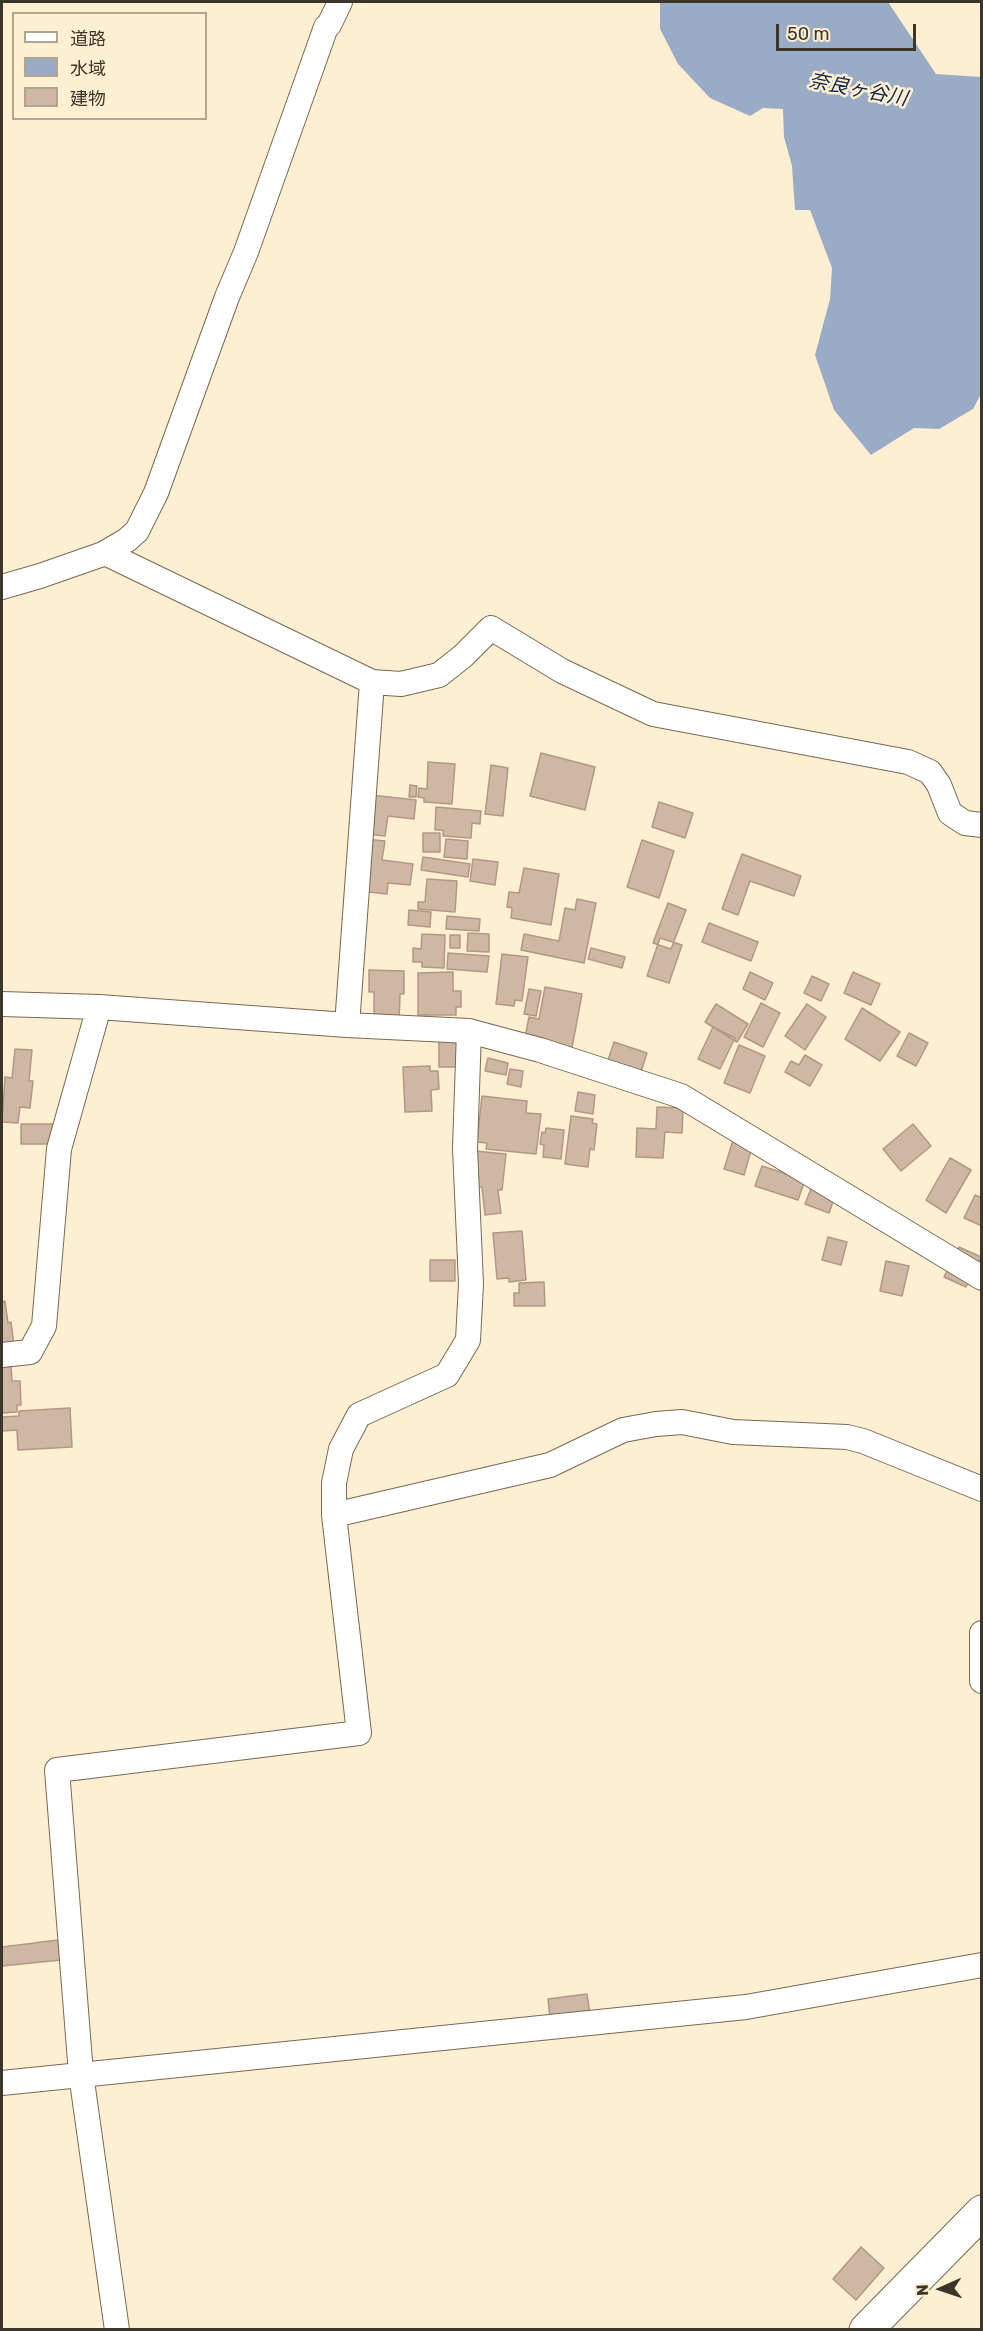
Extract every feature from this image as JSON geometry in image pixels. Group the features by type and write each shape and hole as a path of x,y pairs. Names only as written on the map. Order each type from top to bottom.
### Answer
{"highway":[{"path":"866,2330 981,2212"}],"street":[{"path":"2,587 105,553 137,531 156,493 227,297 246,252 326,27 329,26 340,2"},
{"path":"105,553 372,682 401,684 439,675 463,656 491,628 562,671 653,714 908,762 930,772 939,785 950,813 965,823 981,825"},
{"path":"347,1025 372,682"},
{"path":"2,1004 99,1007 347,1025 469,1031 540,1050 681,1096 981,1278"},
{"path":"2,1355 30,1352 44,1326 59,1149 99,1007"},
{"path":"117,2330 81,2074 57,1770 359,1733 334,1515 334,1483 341,1449 359,1415 447,1375 468,1340 471,1284 465,1148 469,1031"},
{"path":"334,1515 550,1465 623,1430 682,1422 733,1432 847,1437 863,1441 981,1489"},
{"path":"981,1633 981,1681"},
{"path":"2,2083 746,2007 981,1965"}],"water":[{"name":"奈良ヶ谷川","path":"660,2 888,2 936,74 981,77 982,392 973,409 939,429 914,428 871,455 834,410 815,355 830,299 832,268 810,210 795,210 792,166 784,137 783,109 763,108 750,116 710,98 678,64 660,29"}],"building":[{"path":"541,753 595,767 585,810 530,796"},
{"path":"428,762 455,764 452,804 424,802 424,798 418,797 419,788 427,789"},
{"path":"491,765 508,768 503,816 485,814"},
{"path":"410,785 417,786 416,797 409,797"},
{"path":"371,795 416,800 414,819 388,816 385,836 367,834"},
{"path":"659,802 693,813 685,838 652,827"},
{"path":"436,807 481,811 480,824 472,823 471,838 443,836 443,830 435,830"},
{"path":"423,833 440,833 440,852 423,852"},
{"path":"365,839 385,841 382,860 413,864 410,885 388,883 387,894 360,891"},
{"path":"446,839 468,841 467,859 444,857"},
{"path":"642,840 674,851 659,898 627,887"},
{"path":"742,854 801,876 794,896 750,881 738,915 722,909"},
{"path":"423,857 470,864 468,877 421,870"},
{"path":"473,859 498,862 495,885 470,881"},
{"path":"524,868 559,874 551,925 511,918 512,908 507,907 509,892 519,893"},
{"path":"427,879 457,881 455,912 418,909 418,902 425,902"},
{"path":"577,899 596,903 584,963 521,950 524,934 559,941 565,908 575,910"},
{"path":"668,903 686,910 671,949 653,943"},
{"path":"409,910 431,912 430,927 408,925"},
{"path":"447,916 480,919 479,931 446,929"},
{"path":"709,923 758,942 751,961 702,942"},
{"path":"468,933 489,934 489,952 467,951"},
{"path":"422,934 445,935 444,968 422,967 422,962 413,962 413,948 421,949"},
{"path":"450,935 460,935 460,948 450,948"},
{"path":"660,938 682,945 669,983 647,976"},
{"path":"591,948 625,957 622,968 588,959"},
{"path":"448,953 489,956 487,972 447,969"},
{"path":"502,954 528,957 522,1001 515,1000 514,1006 496,1004"},
{"path":"369,970 404,971 404,994 400,994 399,1023 374,1023 374,992 369,992"},
{"path":"453,972 453,991 461,991 461,1007 456,1007 456,1015 418,1015 418,973"},
{"path":"750,972 773,983 765,1000 743,989"},
{"path":"853,972 880,984 871,1005 844,993"},
{"path":"812,976 829,984 821,1001 804,993"},
{"path":"545,987 582,994 571,1053 524,1043 529,1017 539,1019"},
{"path":"529,989 541,991 536,1016 524,1014"},
{"path":"761,1003 780,1013 763,1047 744,1037"},
{"path":"716,1004 748,1024 737,1042 705,1022"},
{"path":"807,1004 826,1017 805,1050 785,1036"},
{"path":"862,1008 900,1032 880,1061 845,1039"},
{"path":"713,1027 735,1038 720,1069 698,1059"},
{"path":"909,1033 928,1043 916,1066 897,1056"},
{"path":"439,1039 462,1039 462,1067 439,1067"},
{"path":"614,1042 647,1053 639,1078 606,1066"},
{"path":"739,1045 765,1056 750,1093 724,1083"},
{"path":"15,1049 32,1050 29,1081 33,1081 30,1108 20,1107 18,1123 2,1122 5,1077 12,1078"},
{"path":"805,1055 822,1065 810,1086 785,1072 791,1061 799,1065"},
{"path":"488,1058 508,1063 506,1075 485,1071"},
{"path":"430,1066 430,1071 438,1071 439,1089 431,1090 432,1111 405,1112 403,1067"},
{"path":"510,1069 523,1071 521,1087 507,1084"},
{"path":"578,1092 595,1095 593,1114 575,1111"},
{"path":"482,1096 527,1101 526,1113 541,1114 536,1154 486,1149 487,1143 477,1142"},
{"path":"657,1107 683,1108 682,1133 665,1132 663,1158 636,1157 637,1128 656,1129"},
{"path":"571,1116 593,1119 592,1123 597,1124 594,1150 590,1149 588,1167 565,1164"},
{"path":"21,1124 53,1124 52,1144 21,1144"},
{"path":"913,1124 931,1146 901,1171 883,1149"},
{"path":"546,1128 564,1130 561,1159 543,1157 544,1145 540,1144 542,1132 545,1133"},
{"path":"735,1134 754,1140 744,1175 724,1169"},
{"path":"475,1151 506,1154 502,1190 498,1190 501,1213 485,1215 482,1187 471,1186"},
{"path":"950,1158 971,1170 946,1213 926,1200"},
{"path":"762,1166 805,1180 798,1200 755,1186"},
{"path":"818,1171 841,1180 829,1213 805,1204"},
{"path":"975,1195 982,1198 982,1226 964,1218"},
{"path":"522,1231 526,1280 509,1282 509,1278 497,1279 493,1233"},
{"path":"828,1237 847,1242 841,1265 822,1260"},
{"path":"959,1247 981,1257 966,1287 944,1277"},
{"path":"430,1260 455,1260 455,1281 430,1281"},
{"path":"886,1261 909,1266 902,1296 880,1291"},
{"path":"544,1282 545,1306 514,1306 514,1293 519,1293 519,1283"},
{"path":"5,1301 14,1345 2,1347 2,1302"},
{"path":"11,1365 12,1381 20,1381 21,1405 17,1405 17,1412 2,1413 2,1366"},
{"path":"70,1408 72,1447 18,1450 17,1430 2,1431 2,1417 19,1416 19,1411"},
{"path":"58,1940 61,1960 2,1966 2,1947"},
{"path":"587,1994 590,2014 550,2019 548,1999"},
{"path":"861,2247 884,2268 856,2300 833,2279"}]}
